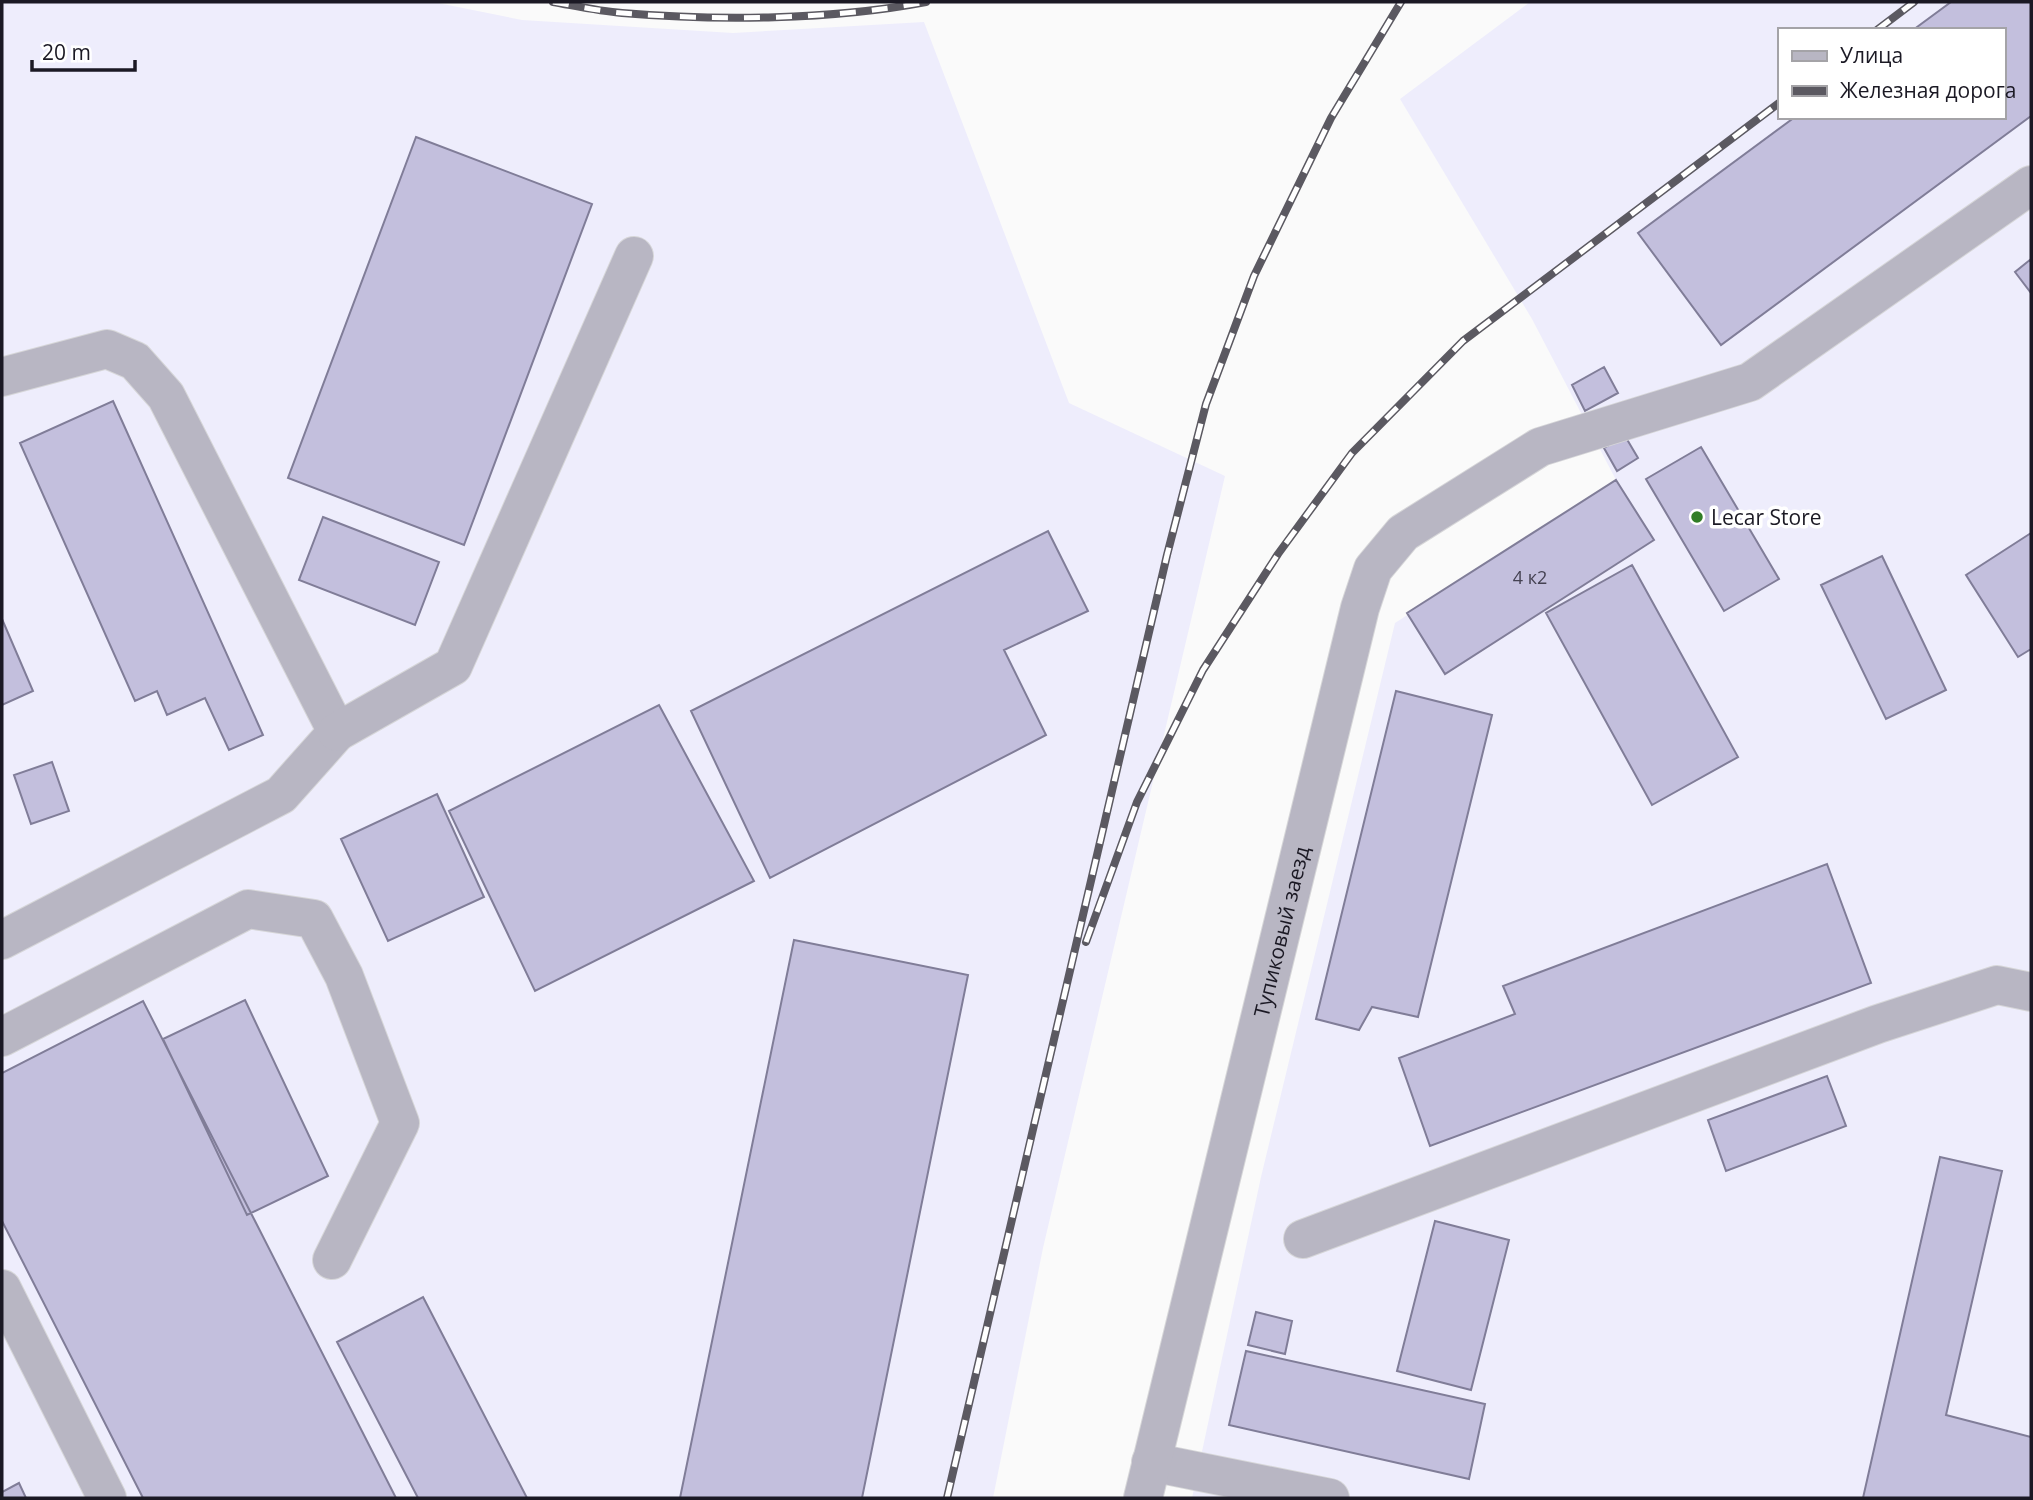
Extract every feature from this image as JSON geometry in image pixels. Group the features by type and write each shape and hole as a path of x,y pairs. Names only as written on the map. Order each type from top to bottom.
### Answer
{"street":[{"name":"Тупиковый заезд","path":"1143,1498 1360,608 1373,569 1403,533 1540,447 1749,382 2031,185"},
{"path":"2,940 281,794 337,732 453,666 634,256"},
{"path":"2,377 107,349 135,361 166,396 337,732"},
{"path":"2,1037 248,909 314,919 344,976 400,1124 332,1259"},
{"path":"1303,1239 1878,1024 1997,985 2031,992"},
{"path":"2,1289 107,1498"},
{"path":"1151,1462 1330,1498"}],"shaded area":[{"path":"2,2 433,2 522,20 733,33 924,22 1069,403 1225,476 1043,1248 993,1498 2,1498"},
{"path":"1530,2 2031,2 2031,1498 1192,1498 1261,1177 1395,623 1616,480 1532,319 1400,99"}],"building":[{"path":"1951,2 2031,2 2031,116 1721,345 1638,233 1792,119 2005,119 2005,28 1916,28"},
{"path":"416,137 592,204 464,545 288,478"},
{"path":"2031,259 2031,293 2015,272"},
{"path":"1604,367 1618,393 1585,411 1572,385"},
{"path":"113,401 263,735 229,750 205,698 167,715 157,691 135,701 20,443"},
{"path":"1625,436 1638,458 1617,471 1604,448"},
{"path":"1701,447 1779,579 1724,611 1646,479"},
{"path":"1616,480 1654,540 1445,674 1407,613"},
{"path":"323,517 439,562 415,625 299,580"},
{"path":"1048,531 1088,611 1004,650 1046,735 770,878 691,711"},
{"path":"2031,533 2031,649 2018,657 1966,575"},
{"path":"1882,556 1946,690 1886,719 1821,585"},
{"path":"1632,565 1738,757 1652,805 1546,613"},
{"path":"2,619 33,691 2,705"},
{"path":"1396,691 1492,715 1418,1017 1372,1007 1359,1030 1316,1019"},
{"path":"659,705 754,881 535,991 449,811"},
{"path":"52,762 69,811 31,824 14,775"},
{"path":"437,794 484,897 388,941 341,839"},
{"path":"1827,864 1871,983 1430,1146 1399,1058 1515,1014 1503,986"},
{"path":"794,940 968,975 862,1498 680,1498"},
{"path":"245,1000 328,1176 247,1215 163,1039"},
{"path":"143,1001 396,1498 143,1498 2,1221 2,1073"},
{"path":"1827,1076 1846,1126 1726,1171 1708,1120"},
{"path":"1940,1157 2002,1171 1946,1415 2031,1437 2031,1498 1863,1498"},
{"path":"1435,1221 1509,1240 1471,1390 1397,1371"},
{"path":"423,1297 527,1498 418,1498 337,1342"},
{"path":"1256,1312 1292,1321 1285,1354 1248,1345"},
{"path":"1246,1351 1485,1404 1469,1479 1229,1425"},
{"path":"19,1483 26,1498 2,1498 2,1492"}],"railway":[{"path":"553,2 622,13 735,18 813,16 926,2"},
{"path":"947,1498 1167,555 1206,404 1254,276 1331,118 1401,2"},
{"path":"1880,28 1914,2"},
{"path":"1086,942 1137,802 1203,670 1278,554 1352,453 1463,341 1778,104"}],"place":[{"name":"Lecar Store","path":"1697,517"}]}
